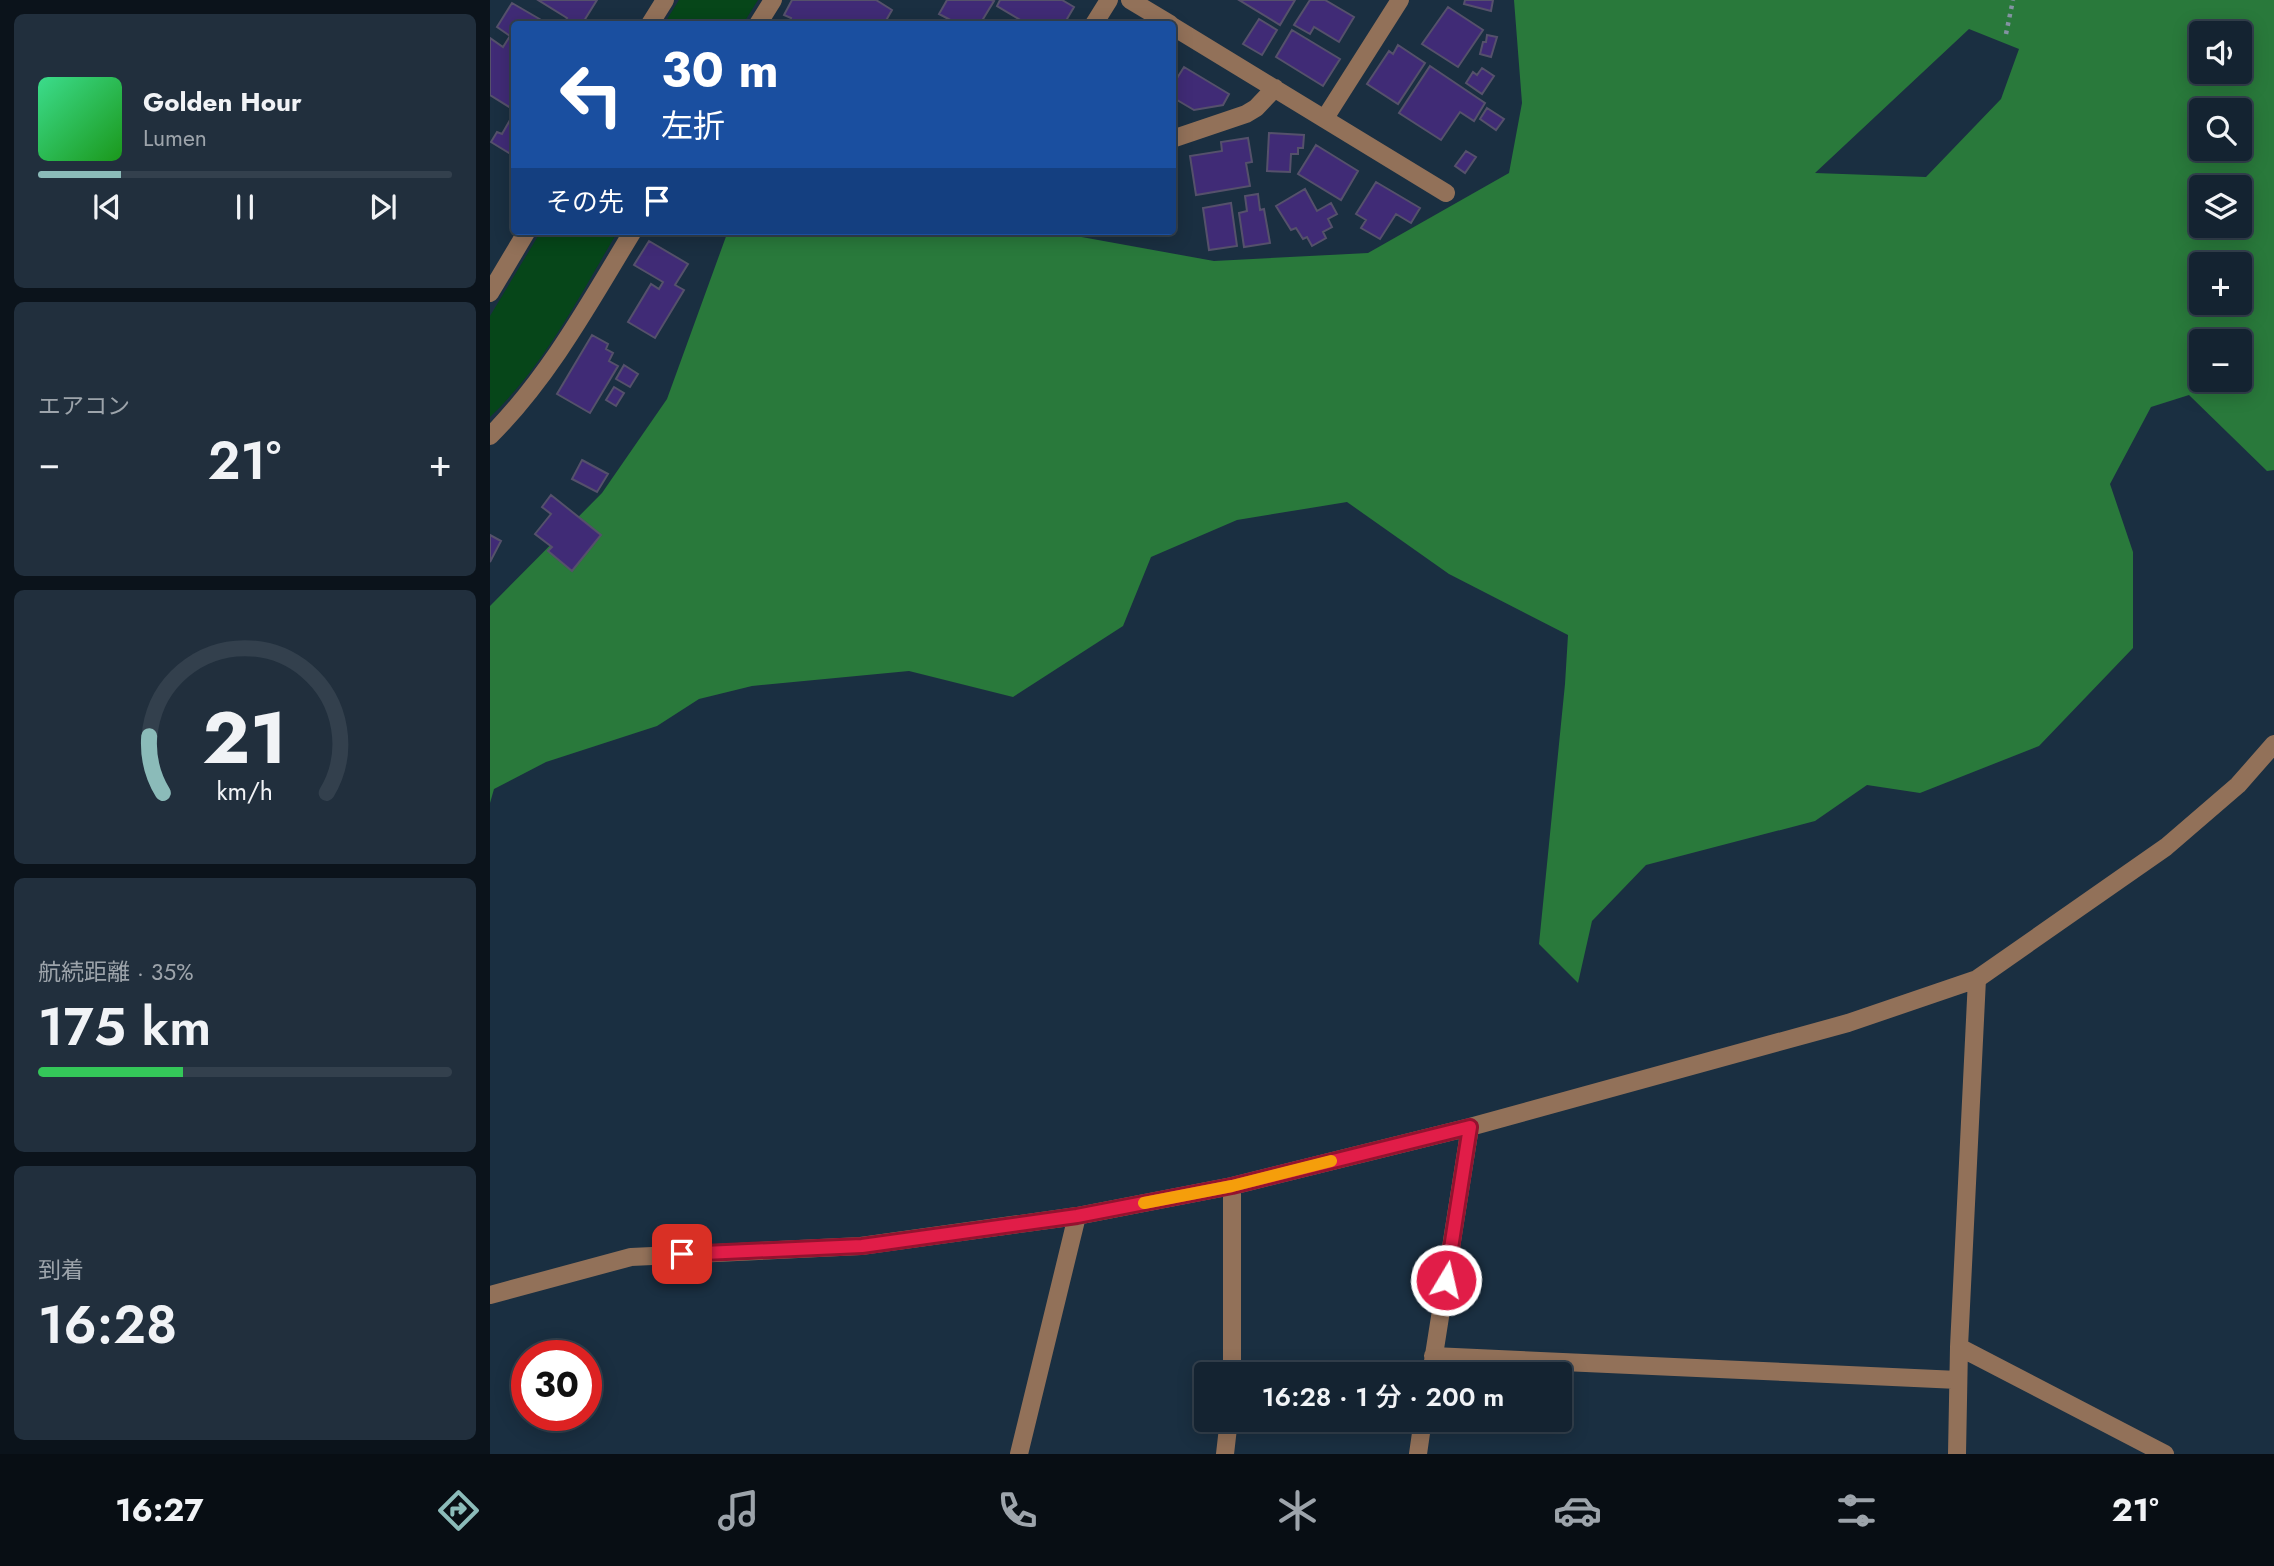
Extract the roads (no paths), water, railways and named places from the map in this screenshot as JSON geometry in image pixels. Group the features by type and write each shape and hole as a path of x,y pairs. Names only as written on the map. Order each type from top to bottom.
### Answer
{"street":[{"path":"652,21 665,0"},
{"path":"760,21 773,0"},
{"path":"1096,21 1109,0"},
{"path":"1130,0 1164,21"},
{"path":"1325,118 1400,0"},
{"path":"1176,28 1446,193"},
{"path":"1176,138 1246,114 1256,108 1275,88"},
{"path":"490,293 525,235"},
{"path":"490,436 515,411 578,323 631,235"},
{"path":"490,1295 631,1257 862,1246 1077,1216 1232,1186 1470,1127 1848,1023 1977,979 2166,846 2238,785 2274,744"},
{"path":"1958,1454 1959,1347 1977,979"},
{"path":"1432,1362 1470,1127"},
{"path":"1231,1362 1232,1186"},
{"path":"1019,1454 1077,1216"},
{"path":"1959,1347 2165,1454"},
{"path":"1572,1369 1958,1380"},
{"path":"1225,1454 1228,1432"},
{"path":"1418,1454 1421,1432"}]}
